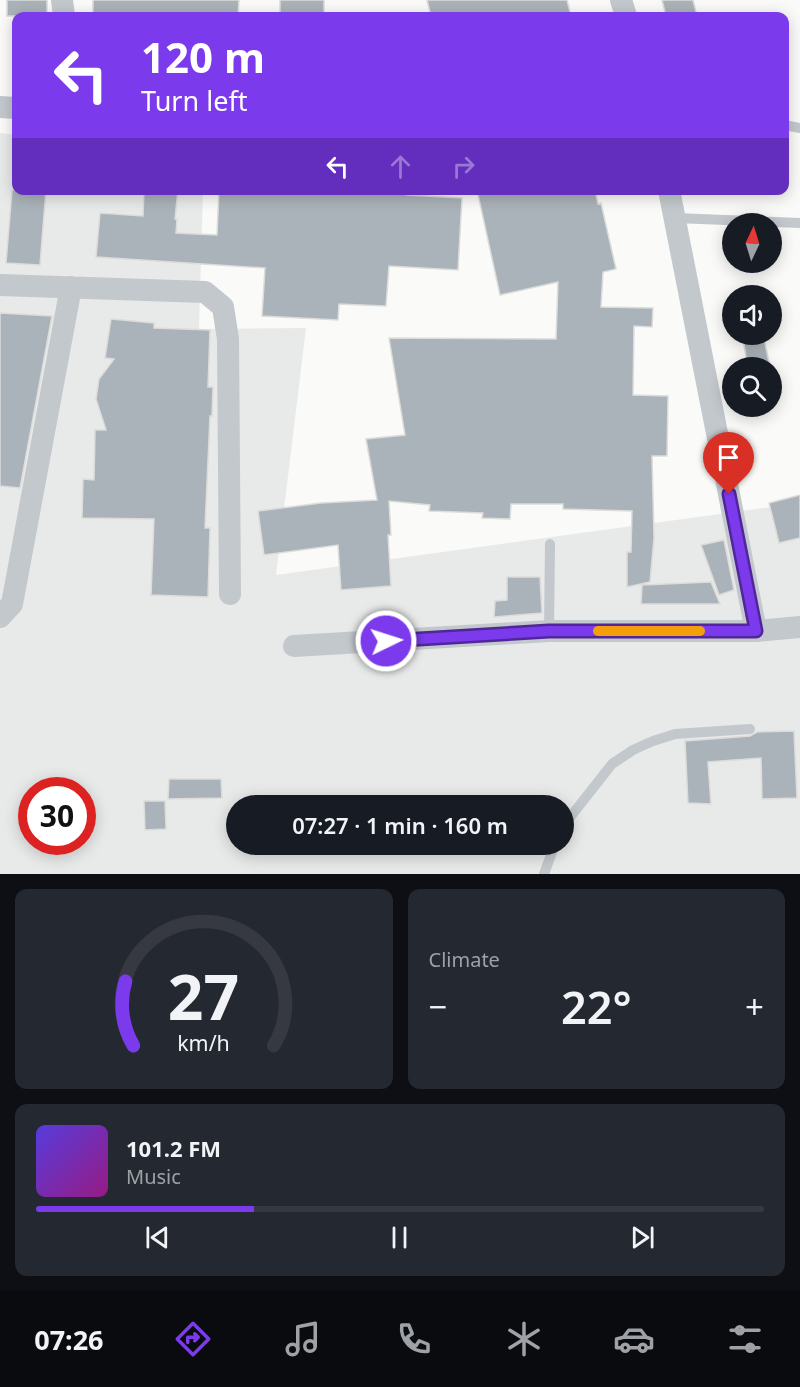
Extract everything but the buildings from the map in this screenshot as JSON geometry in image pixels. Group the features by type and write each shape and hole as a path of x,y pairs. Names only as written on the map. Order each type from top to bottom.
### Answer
{"street":[{"path":"670,195 756,631"},
{"path":"0,285 205,292 223,307 228,339 230,594"},
{"path":"0,617 12,604 71,287"},
{"path":"294,646 549,631 756,631 800,627"}],"lane":[{"path":"675,218 800,223"},
{"path":"549,631 550,543"},
{"path":"574,812 612,764 633,750 675,734 750,729"},
{"path":"544,874 551,855"}],"shaded area":[{"path":"0,133 12,134 12,195 203,195 199,329 306,328 276,575 800,503 800,874 0,874"}],"slow traffic":[{"path":"598,631 700,631"}],"route":[{"path":"386,641 549,631 756,631 729,494"}]}
